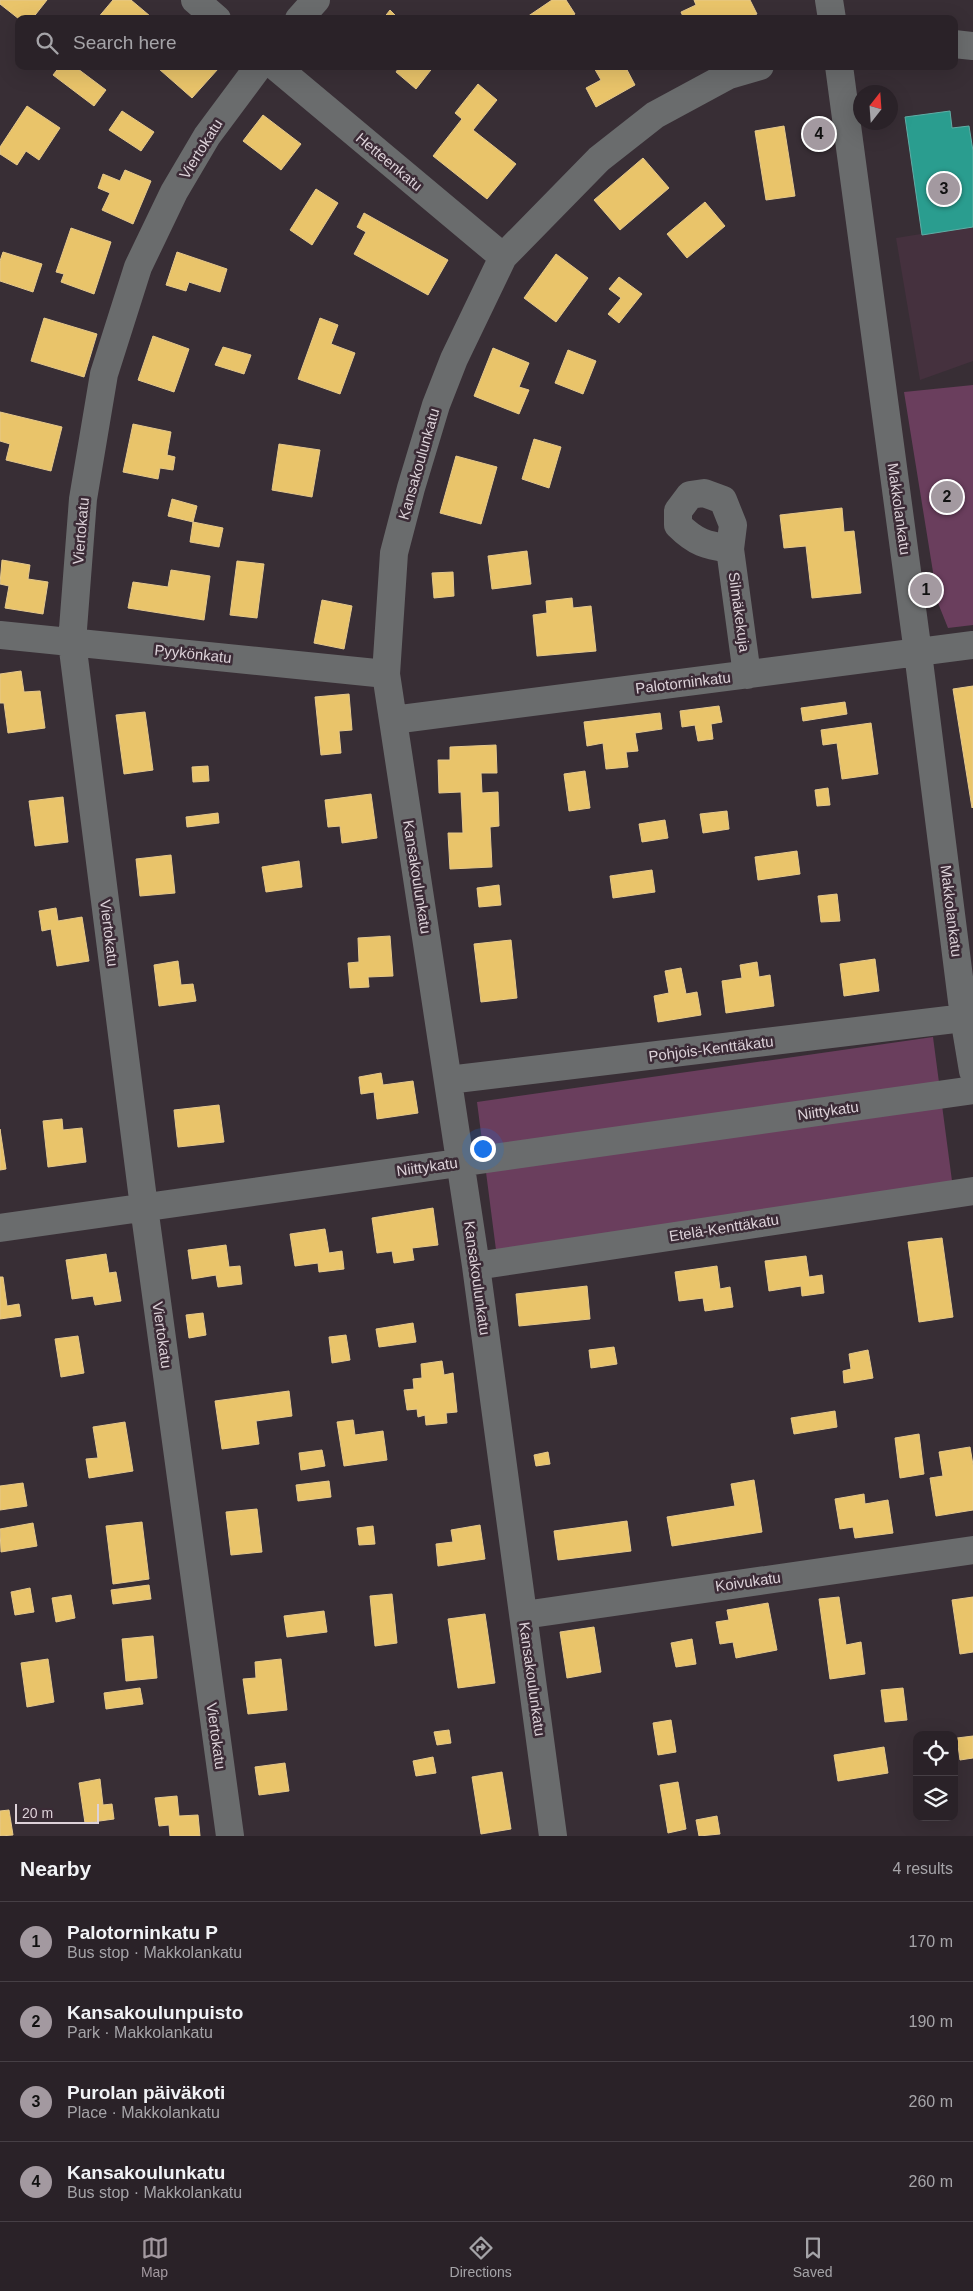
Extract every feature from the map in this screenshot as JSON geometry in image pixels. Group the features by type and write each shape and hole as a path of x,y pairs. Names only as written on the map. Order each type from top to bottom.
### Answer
{"street":[{"path":"195,0 212,15"},
{"path":"303,15 316,0"},
{"path":"829,0 831,15"},
{"path":"958,44 973,46"},
{"name":"Viertokatu","path":"230,1836 144,1207 72,642 83,499 104,374 138,267 174,192 206,136 256,70"},
{"name":"Hetteenkatu","path":"280,70 503,257"},
{"name":"Kansakoulunkatu","path":"553,1836 476,1266 386,674 394,553 410,488 436,405 454,359 503,257 599,159 655,115 729,75 746,70"},
{"name":"Makkolankatu","path":"839,70 969,1017 973,1071"},
{"name":"Silmäkekuja","path":"730,549 747,675"},
{"name":"Pyykönkatu","path":"0,634 386,674"},
{"name":"Palotorninkatu","path":"393,720 973,645"},
{"name":"Pohjois-Kenttäkatu","path":"448,1080 969,1017"},
{"name":"Niittykatu","path":"0,1228 973,1090"},
{"name":"Etelä-Kenttäkatu","path":"476,1266 973,1191"},
{"name":"Koivukatu","path":"524,1614 973,1550"}],"shaded area":[{"path":"950,111 953,128 969,126 973,151 973,361 920,380 896,238 921,234 905,117"},
{"path":"973,385 973,625 948,628 938,603 904,392"},
{"path":"933,1037 952,1181 496,1250 477,1102"}],"building: Homes":[{"path":"0,0 47,0 35,15 15,16 0,4"},
{"path":"113,0 131,0 149,15 100,15"},
{"path":"552,0 566,0 575,14 574,15 530,15"},
{"path":"694,0 750,0 757,14 682,15 681,12 696,5"},
{"path":"390,10 395,15 386,15"},
{"path":"57,70 79,70 106,90 94,106 53,75"},
{"path":"160,70 217,70 192,98"},
{"path":"397,70 431,70 416,89 396,72"},
{"path":"595,70 627,70 635,85 596,107 586,88 601,80"},
{"path":"478,84 497,100 473,130 516,164 487,199 433,156 462,119 455,113"},
{"path":"27,106 60,128 39,160 26,151 17,165 0,154 0,147"},
{"path":"122,111 154,132 141,151 109,130"},
{"path":"263,115 301,144 281,170 243,141"},
{"path":"784,126 795,196 766,200 755,131"},
{"path":"643,158 669,188 620,230 594,200"},
{"path":"125,170 151,181 133,224 102,210 110,193 98,188 103,174 120,181"},
{"path":"316,189 338,203 312,245 290,230"},
{"path":"705,202 725,226 687,258 667,234"},
{"path":"364,213 448,260 428,295 354,254 366,232 357,227"},
{"path":"71,228 111,242 94,294 61,282 64,274 56,272"},
{"path":"3,252 42,264 33,292 0,281 0,261"},
{"path":"177,252 227,269 220,292 189,282 186,291 166,285"},
{"path":"556,254 588,278 556,322 524,298"},
{"path":"619,277 642,294 619,323 608,314 621,298 609,289"},
{"path":"44,318 97,334 84,377 31,361"},
{"path":"320,318 338,325 331,344 355,353 340,394 298,379"},
{"path":"153,336 189,349 174,392 138,380"},
{"path":"223,347 251,355 244,374 215,365"},
{"path":"493,348 529,363 519,387 529,390 519,414 474,396"},
{"path":"568,350 596,361 583,394 555,383"},
{"path":"0,412 62,427 51,471 6,460 10,444 0,441"},
{"path":"133,424 171,432 167,455 175,457 173,470 160,468 158,479 123,472"},
{"path":"534,439 561,447 549,488 522,479"},
{"path":"279,444 320,450 312,497 272,490"},
{"path":"456,456 497,467 481,524 440,513"},
{"path":"172,499 197,506 193,522 168,516"},
{"path":"842,508 844,532 854,531 861,593 812,598 806,546 784,548 780,515"},
{"path":"193,522 223,528 219,547 190,542"},
{"path":"527,551 531,584 492,589 488,556"},
{"path":"2,560 30,565 28,579 48,582 43,614 5,608 9,586 0,584"},
{"path":"237,561 264,564 257,618 230,615"},
{"path":"171,570 210,576 204,620 128,608 133,582 168,587"},
{"path":"453,572 454,596 434,598 432,573"},
{"path":"572,598 573,608 591,606 596,651 537,656 533,615 547,613 546,601"},
{"path":"322,600 352,606 344,649 314,643"},
{"path":"21,671 24,692 40,691 45,728 8,733 4,703 0,703 0,674"},
{"path":"973,686 973,807 972,808 953,689"},
{"path":"349,694 352,730 339,731 341,753 321,755 315,697"},
{"path":"845,702 847,714 803,721 801,708"},
{"path":"719,706 722,722 711,724 713,739 698,741 695,725 682,727 680,711"},
{"path":"145,712 153,770 124,774 116,715"},
{"path":"660,713 662,729 635,733 638,751 626,752 628,767 606,769 603,743 587,746 584,722"},
{"path":"871,723 878,774 842,779 837,743 823,745 821,730"},
{"path":"496,745 497,773 481,773 482,793 498,792 499,826 490,827 492,867 450,869 448,833 463,833 461,792 439,793 438,760 450,760 450,747"},
{"path":"208,766 209,781 193,782 192,767"},
{"path":"585,771 590,808 569,811 564,774"},
{"path":"828,788 830,805 817,806 815,790"},
{"path":"371,794 377,838 342,843 340,826 328,827 325,800"},
{"path":"63,797 68,842 35,846 29,801"},
{"path":"727,811 729,829 703,833 700,814"},
{"path":"218,813 219,823 187,827 186,817"},
{"path":"665,820 668,838 642,842 639,824"},
{"path":"797,851 800,874 758,880 755,857"},
{"path":"171,855 175,893 140,896 136,859"},
{"path":"299,861 302,887 266,892 262,867"},
{"path":"652,870 655,892 613,898 610,876"},
{"path":"499,885 501,905 479,907 477,888"},
{"path":"837,894 840,921 821,922 818,896"},
{"path":"56,908 58,921 82,917 89,961 57,966 51,929 42,931 39,911"},
{"path":"390,936 393,976 368,977 369,987 350,988 348,963 359,962 358,938"},
{"path":"511,940 517,998 481,1002 474,944"},
{"path":"875,959 879,991 844,996 840,964"},
{"path":"178,961 181,985 193,984 196,1001 159,1006 154,965"},
{"path":"757,962 759,977 770,975 774,1006 726,1013 722,981 742,978 740,965"},
{"path":"681,968 686,994 697,992 701,1015 658,1022 654,996 669,993 665,971"},
{"path":"381,1073 383,1085 413,1081 418,1113 377,1119 374,1092 361,1094 359,1077"},
{"path":"219,1105 224,1142 178,1147 174,1110"},
{"path":"62,1119 63,1130 82,1128 86,1162 48,1167 43,1121"},
{"path":"0,1129 6,1169 0,1170"},
{"path":"433,1208 438,1245 412,1248 414,1260 394,1263 392,1251 377,1253 372,1218"},
{"path":"325,1229 329,1253 342,1251 344,1269 319,1272 318,1263 295,1266 290,1234"},
{"path":"942,1238 953,1317 919,1322 908,1242"},
{"path":"226,1245 229,1267 240,1266 242,1284 218,1287 216,1275 192,1279 188,1250"},
{"path":"106,1254 109,1273 116,1272 121,1301 95,1305 93,1296 72,1299 66,1260"},
{"path":"806,1256 809,1277 822,1275 824,1293 802,1296 801,1286 769,1291 765,1261"},
{"path":"717,1266 720,1289 730,1287 733,1307 705,1311 703,1298 679,1301 675,1272"},
{"path":"0,1277 3,1277 7,1306 19,1304 21,1316 0,1319"},
{"path":"587,1286 590,1319 519,1326 516,1294"},
{"path":"203,1313 206,1335 189,1338 186,1315"},
{"path":"413,1323 416,1342 379,1347 376,1329"},
{"path":"346,1335 350,1360 332,1363 329,1337"},
{"path":"78,1336 84,1373 61,1377 55,1339"},
{"path":"614,1347 617,1364 591,1368 589,1350"},
{"path":"868,1350 873,1378 844,1383 843,1371 851,1369 849,1354"},
{"path":"442,1361 444,1375 453,1373 457,1412 446,1413 447,1423 426,1425 425,1415 418,1417 417,1409 407,1410 404,1390 414,1389 413,1379 422,1378 421,1364"},
{"path":"289,1391 292,1416 256,1421 259,1444 222,1449 215,1401"},
{"path":"835,1411 837,1427 794,1434 791,1418"},
{"path":"353,1420 355,1435 383,1431 387,1460 344,1466 337,1422"},
{"path":"125,1422 133,1471 89,1478 86,1459 98,1458 93,1427"},
{"path":"919,1434 924,1474 900,1478 895,1438"},
{"path":"970,1447 973,1465 973,1510 936,1516 930,1478 943,1476 939,1452"},
{"path":"322,1450 325,1466 301,1470 299,1453"},
{"path":"548,1452 550,1464 536,1466 534,1455"},
{"path":"754,1480 762,1532 672,1546 667,1517 735,1506 731,1484"},
{"path":"329,1481 331,1497 298,1501 296,1485"},
{"path":"23,1483 27,1506 0,1510 0,1486"},
{"path":"864,1494 865,1504 888,1500 893,1533 855,1538 853,1527 840,1529 835,1499"},
{"path":"257,1509 262,1552 231,1555 226,1512"},
{"path":"627,1521 631,1551 558,1560 554,1531"},
{"path":"142,1522 149,1579 113,1584 106,1526"},
{"path":"33,1523 37,1546 1,1552 0,1529"},
{"path":"480,1525 485,1559 438,1566 436,1544 453,1542 451,1530"},
{"path":"373,1526 375,1544 359,1545 357,1528"},
{"path":"149,1585 151,1599 113,1604 111,1590"},
{"path":"30,1588 34,1612 15,1615 11,1592"},
{"path":"392,1594 397,1643 375,1646 370,1596"},
{"path":"71,1595 75,1618 56,1622 52,1598"},
{"path":"839,1597 846,1645 861,1642 865,1674 830,1679 819,1599"},
{"path":"973,1597 973,1652 960,1654 952,1600"},
{"path":"768,1603 777,1650 736,1658 733,1642 720,1644 716,1622 729,1620 727,1610"},
{"path":"324,1611 327,1632 287,1637 284,1616"},
{"path":"485,1614 495,1683 458,1688 448,1619"},
{"path":"594,1627 601,1672 567,1678 560,1632"},
{"path":"153,1636 157,1678 126,1681 122,1639"},
{"path":"692,1639 696,1664 676,1667 671,1643"},
{"path":"48,1659 54,1702 27,1707 21,1663"},
{"path":"281,1659 287,1710 248,1714 243,1679 256,1678 255,1662"},
{"path":"140,1688 143,1704 106,1709 104,1693"},
{"path":"903,1688 907,1720 885,1722 881,1690"},
{"path":"671,1720 676,1752 658,1755 653,1723"},
{"path":"449,1730 451,1743 437,1745 434,1732"},
{"path":"973,1736 973,1758 960,1760 958,1738"},
{"path":"884,1747 888,1773 838,1781 834,1755"},
{"path":"433,1757 436,1773 416,1776 413,1761"},
{"path":"285,1763 289,1791 259,1795 255,1767"},
{"path":"502,1772 511,1829 481,1834 472,1777"},
{"path":"100,1779 103,1805 112,1804 114,1819 85,1823 79,1783"},
{"path":"678,1782 686,1829 668,1833 660,1785"},
{"path":"177,1796 179,1816 198,1815 200,1836 170,1836 169,1825 159,1826 155,1798"},
{"path":"9,1810 13,1835 0,1836 0,1811"},
{"path":"717,1816 720,1834 699,1836 696,1820"}],"building: Schools":[{"path":"950,111 952,128 969,126 973,151 973,227 922,235 905,117"}],"place":[{"name":"Kansakoulunkatu","path":"819,134"},
{"name":"Purolan päiväkoti","path":"944,189"},
{"name":"Kansakoulunpuisto","path":"947,497"},
{"name":"Palotorninkatu P","path":"926,590"}]}
